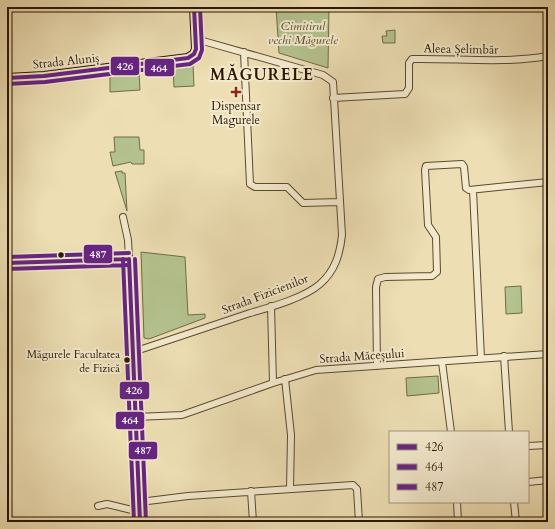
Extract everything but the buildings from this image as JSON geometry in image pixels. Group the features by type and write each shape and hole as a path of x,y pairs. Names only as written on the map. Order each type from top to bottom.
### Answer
{"main road":[{"path":"194,7 196,39"},
{"name":"Strada Aluniș","path":"7,78 44,76 152,63 192,56 196,49 196,39"},
{"path":"7,263 129,259 140,522"}],"street":[{"name":"Strada Fizicienilor","path":"133,352 271,306 307,292 318,285 335,266 341,244 333,82 327,77 196,39"},
{"path":"244,52 250,184 255,187 286,187 303,203 340,202"},
{"name":"Aleea Șelimbăr","path":"334,98 405,94 409,88 409,63 412,59 488,61 530,59 548,56"},
{"path":"377,366 376,287 378,279 385,277 432,276 437,272 436,237 428,222 425,168 429,165 462,164 464,167 466,188 473,190 548,182"},
{"path":"473,190 481,358"},
{"path":"123,217 128,240 129,259"},
{"path":"271,306 273,383"},
{"name":"Strada Măceșului","path":"136,417 182,415 285,379 330,368 548,354"},
{"path":"504,356 509,431"},
{"path":"442,362 451,431"},
{"path":"285,379 291,435 290,489"},
{"path":"529,446 548,445"},
{"path":"529,482 548,480"},
{"path":"140,502 188,496 251,491 356,486 359,522"},
{"path":"251,491 253,522"},
{"path":"456,503 458,522"},
{"path":"514,503 516,522"},
{"path":"98,506 107,504 140,512"}],"green space":[{"name":"Cimitirul vechi Măgurele","path":"276,7 329,7 328,68 279,53"},
{"path":"395,30 395,43 383,43 382,36 387,36 386,31"},
{"path":"193,65 194,86 174,87 173,69"},
{"path":"139,72 140,90 110,92 110,77"},
{"path":"114,137 139,137 140,150 144,150 144,164 132,164 131,162 113,166 110,152 115,152"},
{"path":"122,171 122,173 125,173 127,211 115,172"},
{"path":"141,252 185,257 188,315 205,314 205,318 149,339 144,338"},
{"path":"521,286 522,313 506,314 505,287"},
{"path":"438,376 439,393 407,396 406,378"}],"transit line":[{"name":"426","path":"7,78 44,76 188,58 194,54 196,49 194,7"},
{"name":"464","path":"7,84 45,82 190,64 199,58 202,50 200,7"},
{"name":"487","path":"7,257 129,253"},
{"name":"464","path":"123,259 134,522"},
{"name":"426","path":"129,259 140,522"},
{"name":"426","path":"7,263 129,259"},
{"name":"487","path":"135,259 146,522"},
{"name":"464","path":"7,269 129,265"}],"place":[{"name":"Dispensar Magurele","path":"236,92"},
{"name":"Măgurele Facultatea de Fizică","path":"127,360"}],"district":[{"name":"MĂGURELE","path":"262,75"}]}
